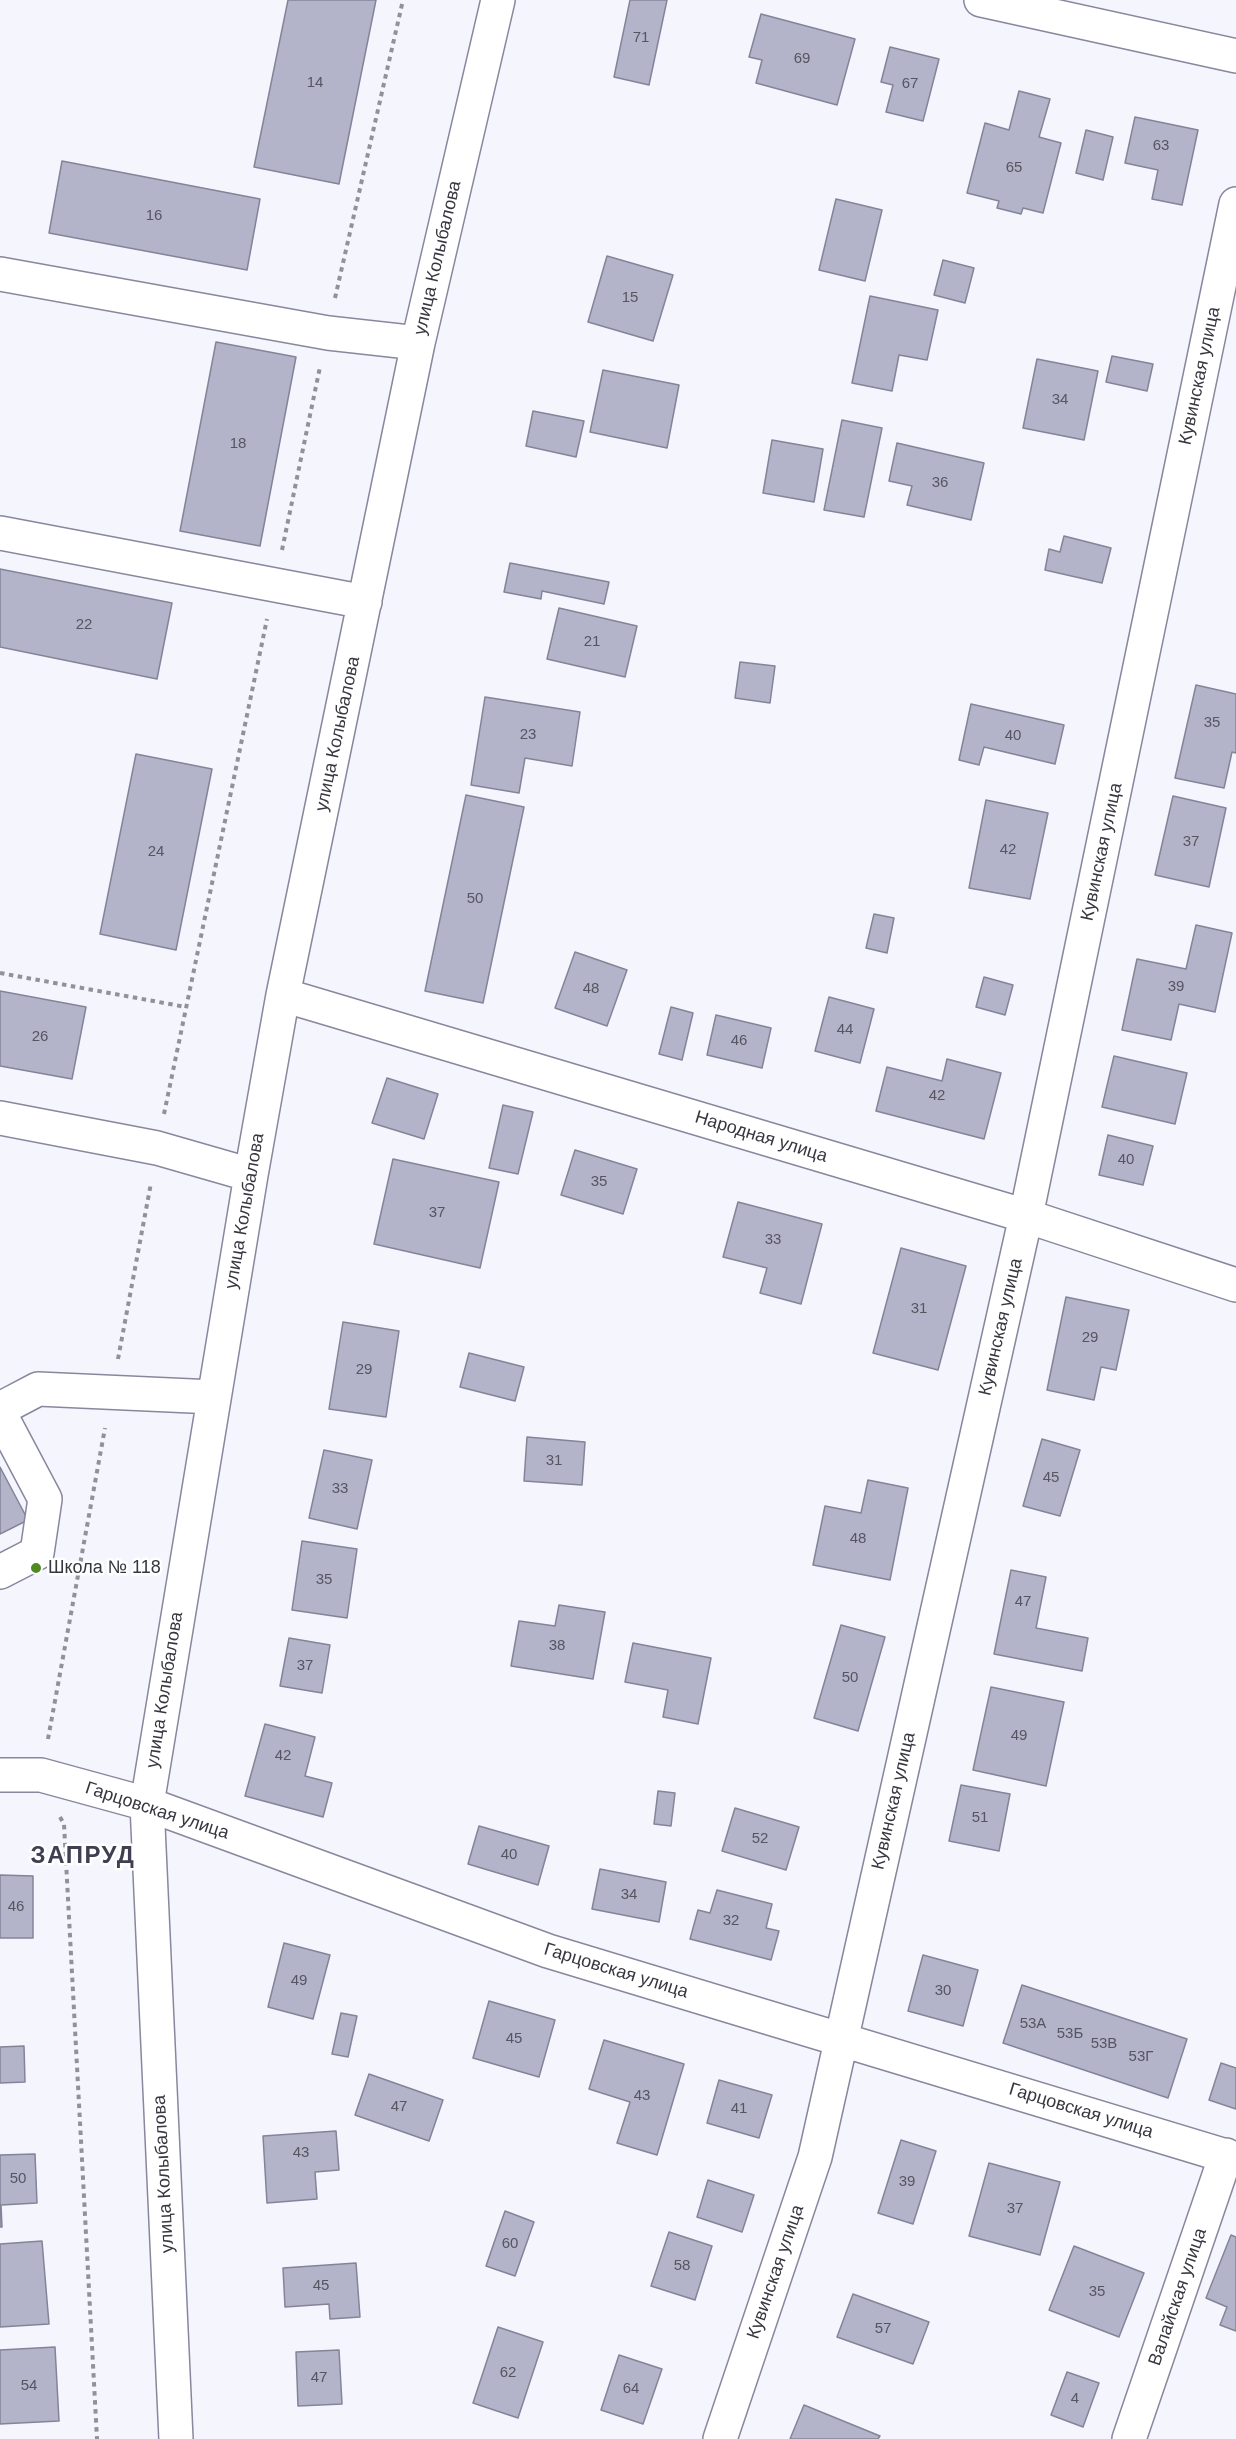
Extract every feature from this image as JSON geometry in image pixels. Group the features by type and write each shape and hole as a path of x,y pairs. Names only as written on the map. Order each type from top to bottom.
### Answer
{"street":[{"name":"улица Колыбалова","path":"176,2439 147,1804 251,1175 284,995 418,343 498,0"},
{"path":"981,0 1236,56"},
{"name":"Кувинская улица","path":"720,2439 815,2157 1026,1216 1236,204"},
{"path":"0,274 328,333 418,343"},
{"path":"0,533 365,602"},
{"name":"Народная улица","path":"284,995 1026,1216 1236,1285"},
{"path":"0,1118 157,1148 251,1175"},
{"path":"0,1409 38,1389 214,1397"},
{"path":"0,1414 45,1499 37,1553 0,1572"},
{"name":"Гарцовская улица","path":"0,1775 41,1774 147,1804 548,1951 1231,2157"},
{"name":"Валайская улица","path":"1130,2439 1231,2157"}],"path":[{"path":"97,2439 64,1824 41,1774 157,1148 328,333 403,0"},
{"path":"0,973 186,1007"}],"building":[{"path":"288,0 376,0 339,184 254,167"},
{"path":"630,0 667,0 649,85 614,77"},
{"path":"761,14 855,39 837,105 756,83 762,60 749,57"},
{"path":"890,47 939,59 923,121 886,112 893,85 881,82"},
{"path":"1019,91 1050,99 1039,137 1061,143 1043,213 1023,208 1021,214 997,208 999,201 967,193 985,123 1009,130"},
{"path":"1135,117 1198,130 1182,205 1152,199 1158,170 1125,163"},
{"path":"1086,130 1113,137 1103,180 1076,173"},
{"path":"62,161 260,199 247,270 49,233"},
{"path":"836,199 882,210 865,281 819,270"},
{"path":"607,256 673,275 653,341 588,322"},
{"path":"943,260 974,268 965,303 934,295"},
{"path":"870,296 938,310 927,360 899,355 892,391 852,383"},
{"path":"216,342 296,357 260,546 180,531"},
{"path":"1112,356 1153,364 1147,391 1106,382"},
{"path":"1037,359 1098,371 1084,440 1023,428"},
{"path":"603,370 679,385 667,448 590,432"},
{"path":"533,411 584,421 576,457 526,446"},
{"path":"842,420 882,428 864,517 824,510"},
{"path":"772,440 823,449 814,502 763,493"},
{"path":"897,443 984,463 971,520 907,505 912,486 889,481"},
{"path":"1064,536 1111,548 1102,583 1045,570 1049,549 1060,552"},
{"path":"510,563 609,582 604,604 542,591 541,599 504,592"},
{"path":"0,569 172,603 157,679 0,647"},
{"path":"559,608 637,626 625,677 547,659"},
{"path":"740,662 775,666 770,703 735,698"},
{"path":"1196,685 1236,694 1236,753 1232,752 1224,788 1175,778"},
{"path":"485,697 580,712 572,766 525,758 519,793 471,785"},
{"path":"971,704 1064,725 1055,764 984,747 979,765 959,760"},
{"path":"136,754 212,769 176,950 100,934"},
{"path":"466,795 524,807 483,1003 425,991"},
{"path":"1173,796 1226,808 1209,887 1155,875"},
{"path":"986,800 1048,813 1030,899 969,888"},
{"path":"874,914 894,918 887,953 866,948"},
{"path":"1196,925 1232,933 1215,1012 1179,1004 1171,1040 1122,1030 1137,959 1186,969"},
{"path":"575,952 627,970 607,1026 555,1008"},
{"path":"984,977 1013,985 1005,1015 976,1007"},
{"path":"0,991 86,1007 72,1079 0,1066"},
{"path":"829,997 874,1009 860,1063 815,1051"},
{"path":"671,1007 693,1013 682,1060 659,1054"},
{"path":"716,1015 771,1028 762,1068 707,1055"},
{"path":"1114,1056 1187,1073 1175,1124 1102,1107"},
{"path":"947,1059 1001,1073 984,1139 876,1111 887,1067 942,1081"},
{"path":"387,1078 438,1094 424,1139 372,1123"},
{"path":"503,1105 533,1112 518,1174 489,1168"},
{"path":"1108,1135 1153,1146 1143,1185 1099,1175"},
{"path":"575,1150 637,1169 623,1214 561,1195"},
{"path":"393,1159 499,1182 480,1268 374,1244"},
{"path":"738,1202 822,1224 801,1304 760,1293 767,1268 723,1257"},
{"path":"901,1248 966,1266 938,1370 873,1353"},
{"path":"1066,1297 1129,1310 1116,1370 1101,1367 1094,1400 1047,1390"},
{"path":"343,1322 399,1331 386,1417 329,1409"},
{"path":"469,1353 524,1367 515,1401 460,1387"},
{"path":"527,1437 585,1442 582,1485 524,1481"},
{"path":"1042,1439 1080,1450 1060,1516 1023,1506"},
{"path":"324,1450 372,1460 357,1529 309,1518"},
{"path":"0,1467 28,1520 0,1534"},
{"path":"868,1480 908,1488 890,1580 813,1565 825,1506 861,1513"},
{"path":"302,1541 357,1549 347,1618 292,1610"},
{"path":"1011,1570 1046,1577 1036,1628 1088,1638 1082,1671 994,1654"},
{"path":"559,1605 605,1612 593,1679 511,1666 519,1621 555,1626"},
{"path":"841,1625 885,1637 858,1731 814,1718"},
{"path":"289,1638 330,1645 322,1693 280,1686"},
{"path":"633,1643 711,1658 698,1724 663,1717 668,1690 625,1682"},
{"path":"991,1687 1064,1702 1046,1786 973,1770"},
{"path":"265,1724 315,1737 305,1776 332,1783 323,1817 245,1796"},
{"path":"961,1785 1010,1794 999,1851 949,1841"},
{"path":"658,1791 675,1793 671,1826 654,1824"},
{"path":"735,1808 799,1827 786,1870 722,1851"},
{"path":"479,1826 549,1846 538,1885 468,1864"},
{"path":"600,1869 666,1882 659,1922 592,1909"},
{"path":"0,1875 33,1876 33,1938 0,1938"},
{"path":"717,1890 772,1904 766,1928 779,1931 771,1960 690,1939 698,1910 710,1913"},
{"path":"284,1943 330,1955 313,2019 268,2007"},
{"path":"923,1955 978,1970 963,2026 908,2011"},
{"path":"1022,1985 1187,2039 1168,2098 1003,2043"},
{"path":"489,2001 555,2020 539,2077 473,2058"},
{"path":"341,2013 357,2016 348,2057 332,2054"},
{"path":"604,2040 684,2064 657,2155 617,2143 630,2102 589,2089"},
{"path":"24,2046 25,2082 0,2083 0,2047"},
{"path":"1221,2063 1236,2068 1236,2109 1209,2100"},
{"path":"369,2074 443,2100 429,2141 355,2115"},
{"path":"719,2080 772,2095 759,2138 707,2123"},
{"path":"336,2131 339,2170 315,2172 317,2199 267,2203 263,2136"},
{"path":"901,2140 936,2151 913,2224 878,2213"},
{"path":"35,2154 37,2203 1,2205 2,2227 0,2227 0,2155"},
{"path":"989,2163 1060,2182 1040,2255 969,2236"},
{"path":"708,2180 754,2195 742,2232 697,2217"},
{"path":"505,2211 534,2222 515,2276 486,2266"},
{"path":"669,2232 712,2246 695,2300 651,2286"},
{"path":"1231,2235 1236,2237 1236,2331 1220,2325 1227,2307 1206,2298"},
{"path":"42,2241 49,2324 0,2327 0,2244"},
{"path":"1074,2246 1144,2273 1119,2337 1049,2310"},
{"path":"356,2263 360,2317 330,2319 329,2304 285,2307 283,2268"},
{"path":"853,2294 929,2322 913,2364 837,2337"},
{"path":"498,2327 543,2342 518,2418 473,2403"},
{"path":"55,2347 59,2421 0,2424 0,2350"},
{"path":"339,2350 342,2404 298,2406 296,2352"},
{"path":"619,2355 662,2369 643,2424 601,2410"},
{"path":"1067,2372 1099,2383 1083,2427 1051,2415"},
{"path":"804,2405 880,2436 878,2439 790,2439"}],"place":[{"name":"Школа № 118","path":"36,1568"}],"district":[{"name":"ЗАПРУД","path":"83,1856"}]}
